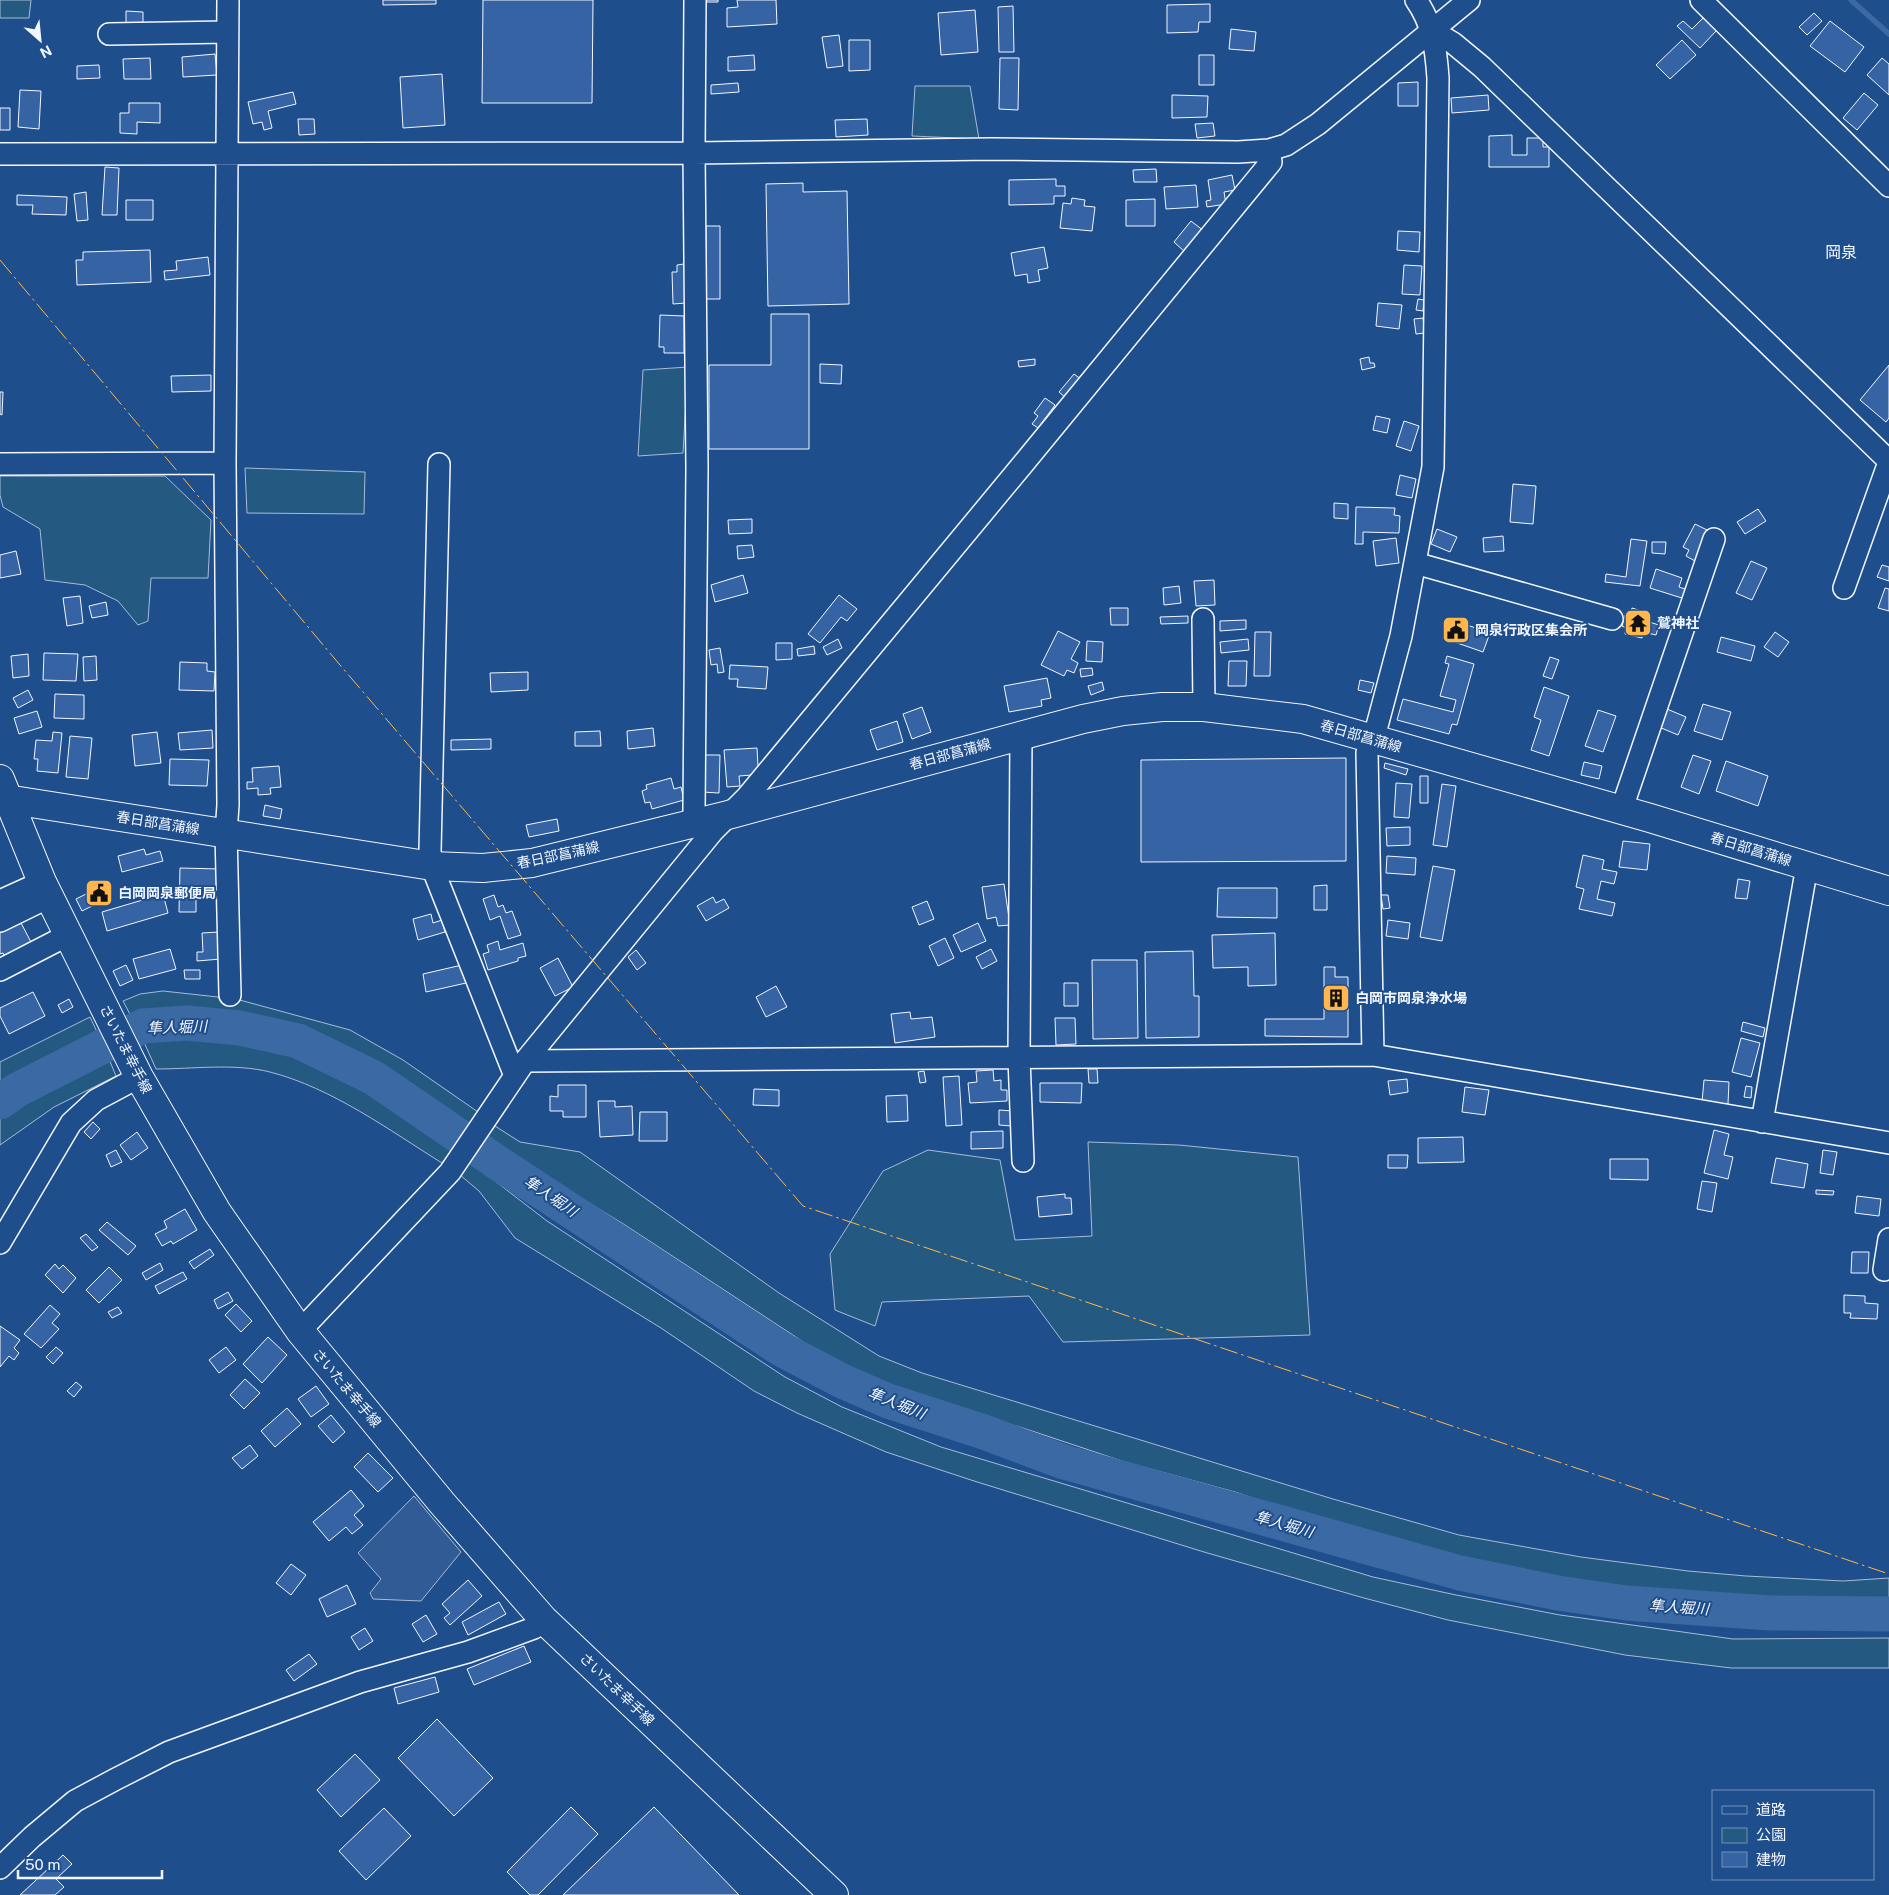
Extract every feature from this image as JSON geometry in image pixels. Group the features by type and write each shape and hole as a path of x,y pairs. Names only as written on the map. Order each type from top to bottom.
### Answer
{"main road":[{"name":"春日部菖蒲線","path":"3,792 226,833 432,866 483,868 532,863 696,823 1021,735 1123,711 1162,707 1204,707 1303,720 1889,891"},
{"name":"さいたま幸手線","path":"3,792 45,889 139,1077 216,1212 300,1331 442,1503 544,1620 834,1895"}],"street":[{"path":"228,0 225,463 228,805 226,833 230,995"},
{"path":"695,0 694,153 697,468 694,800 696,823"},
{"path":"1372,1055 1367,753 1370,739 1377,726 1401,636 1433,467 1438,78 1431,30 1425,13 1416,0"},
{"path":"0,154 226,152 694,153 992,149 1238,152 1269,150 1286,145 1318,124 1468,0"},
{"path":"1701,0 1889,186"},
{"path":"1431,30 1453,43 1482,67 1889,461 1844,588"},
{"path":"109,34 227,32"},
{"path":"300,1331 450,1172 520,1068 728,815 772,767 1271,162 1269,150"},
{"path":"0,464 225,463"},
{"path":"439,464 430,851 432,866 520,1068"},
{"path":"1620,811 1714,539"},
{"path":"1415,563 1612,619"},
{"path":"1203,619 1204,707"},
{"path":"1021,735 1019,1058 1023,1161"},
{"path":"1762,1122 1807,866"},
{"path":"0,901 45,889"},
{"path":"0,921 45,889"},
{"path":"0,970 68,936"},
{"path":"520,1068 1019,1058 1372,1055 1889,1144"},
{"path":"0,1243 71,1123 96,1100 139,1077"},
{"path":"1884,1270 1889,1239"},
{"path":"0,1868 32,1837 75,1801 116,1778 170,1752 360,1682 468,1652 534,1628 544,1620"}],"green space":[{"path":"0,0 31,0 29,18 0,18"},
{"path":"915,86 970,86 979,139 912,136"},
{"path":"688,367 683,453 638,456 643,370"},
{"path":"245,468 365,472 364,514 247,513"},
{"path":"0,476 165,476 211,520 208,578 151,578 148,621 138,625 118,601 85,585 45,580 40,529 3,507 0,495"},
{"path":"163,991 236,999 350,1030 403,1060 478,1112 470,1128 368,1064 311,1038 243,1020 168,1013 133,1020 123,1001 140,994"},
{"path":"90,1017 99,1036 19,1072 0,1085 0,1062"},
{"path":"196,1033 296,1051 341,1072 397,1104 421,1123 430,1135 453,1148 442,1163 338,1099 316,1088 270,1072 228,1067 156,1069 143,1040 159,1034"},
{"path":"109,1059 116,1076 54,1107 0,1145 0,1118 58,1084"},
{"path":"495,1126 520,1142 580,1152 779,1293 879,1356 922,1373 1333,1499 1459,1535 1581,1557 1688,1571 1843,1581 1889,1578 1889,1600 1748,1599 1675,1594 1607,1585 1455,1559 1328,1523 1235,1492 1125,1462 1023,1428 932,1401 855,1370 805,1343 625,1225 485,1139"},
{"path":"1088,1142 1179,1145 1298,1157 1310,1335 1063,1342 1029,1296 882,1302 875,1326 835,1310 830,1254 883,1171 928,1150 1000,1160 1015,1240 1092,1236"},
{"path":"469,1161 547,1221 785,1377 842,1407 941,1447 1373,1577 1456,1595 1560,1615 1733,1639 1889,1638 1889,1668 1731,1668 1625,1655 1448,1620 1204,1552 886,1452 797,1413 754,1391 661,1328 515,1238 479,1191 460,1175"}],"shaded area":[{"path":"414,1496 461,1552 421,1601 373,1599 370,1593 381,1579 358,1553"}],"building":[{"path":"383,0 436,0 436,4 383,5"},
{"path":"483,0 593,0 592,103 482,103"},
{"path":"706,0 718,0 718,2 706,2"},
{"path":"737,0 776,0 777,24 727,27 727,8 738,7"},
{"path":"1210,4 1210,22 1199,22 1198,32 1167,33 1167,5"},
{"path":"1013,6 1014,52 999,52 998,7"},
{"path":"975,10 978,52 941,55 938,13"},
{"path":"126,11 143,12 143,23 126,23"},
{"path":"1814,13 1822,21 1807,35 1799,27"},
{"path":"1704,17 1717,30 1700,48 1677,26 1683,21 1692,29"},
{"path":"1830,21 1864,47 1845,72 1810,46"},
{"path":"1231,29 1256,32 1254,51 1229,49"},
{"path":"839,35 843,66 827,68 822,37"},
{"path":"849,40 870,40 870,70 849,71"},
{"path":"1682,40 1696,55 1670,79 1656,65"},
{"path":"215,54 217,75 183,77 182,57"},
{"path":"754,55 755,70 728,71 728,57"},
{"path":"1199,55 1214,55 1214,85 1199,85"},
{"path":"150,58 151,79 124,79 123,59"},
{"path":"1000,58 1019,58 1018,110 999,109"},
{"path":"1882,58 1889,64 1889,95 1867,75"},
{"path":"99,65 100,78 77,79 77,66"},
{"path":"442,74 445,125 403,128 400,77"},
{"path":"1418,82 1418,106 1398,106 1398,83"},
{"path":"738,83 739,92 711,94 711,85"},
{"path":"20,90 41,91 39,129 18,127"},
{"path":"293,92 296,104 268,111 272,128 264,130 262,122 253,124 248,102"},
{"path":"1864,93 1878,105 1857,130 1843,118"},
{"path":"1172,95 1208,96 1207,117 1172,118"},
{"path":"1488,95 1489,110 1452,113 1451,98"},
{"path":"129,103 160,103 160,123 137,122 137,134 120,133 120,113 129,113"},
{"path":"0,108 10,108 10,130 0,130"},
{"path":"298,119 314,119 315,134 299,135"},
{"path":"867,119 868,135 836,137 835,120"},
{"path":"1213,123 1215,136 1197,138 1195,124"},
{"path":"1512,135 1512,155 1527,155 1527,138 1543,138 1543,147 1549,147 1549,167 1489,167 1489,136"},
{"path":"105,167 119,168 117,215 102,215"},
{"path":"1156,169 1157,182 1134,182 1133,170"},
{"path":"1232,175 1235,190 1224,192 1226,204 1207,207 1206,201 1211,200 1208,180"},
{"path":"1056,179 1056,186 1065,186 1065,196 1054,196 1054,204 1009,205 1009,180"},
{"path":"803,183 803,192 847,191 849,304 768,306 766,184"},
{"path":"1196,185 1198,207 1166,209 1164,187"},
{"path":"86,192 88,220 77,221 74,194"},
{"path":"17,195 67,197 66,215 32,214 33,205 17,205"},
{"path":"1072,198 1085,200 1084,206 1095,207 1092,231 1060,228 1063,203 1071,204"},
{"path":"1155,199 1155,226 1126,226 1126,200"},
{"path":"126,200 153,200 153,220 126,220"},
{"path":"1191,221 1204,231 1186,253 1174,242"},
{"path":"706,226 720,226 720,299 706,299"},
{"path":"1398,231 1420,232 1419,252 1397,250"},
{"path":"1044,247 1048,268 1038,270 1040,281 1028,283 1027,274 1015,276 1011,253"},
{"path":"150,250 151,282 77,285 76,260 83,260 83,252"},
{"path":"208,257 210,275 165,280 164,271 177,270 176,261"},
{"path":"684,264 686,303 673,304 672,272 677,272 677,265"},
{"path":"1404,265 1422,266 1420,295 1402,294"},
{"path":"1418,299 1424,300 1423,311 1416,310"},
{"path":"1378,303 1402,305 1399,329 1376,326"},
{"path":"771,314 809,314 809,449 709,449 709,365 771,365"},
{"path":"660,315 684,316 684,353 664,353 664,347 659,347"},
{"path":"1423,318 1425,333 1416,334 1414,319"},
{"path":"1369,357 1370,363 1374,363 1375,367 1362,370 1360,359"},
{"path":"1035,359 1035,365 1019,367 1018,361"},
{"path":"820,364 842,365 841,384 820,383"},
{"path":"1889,365 1889,418 1886,422 1860,400"},
{"path":"1074,374 1082,380 1066,398 1059,392"},
{"path":"211,375 211,391 172,392 171,376"},
{"path":"0,392 3,392 2,415 0,414"},
{"path":"1045,398 1055,405 1038,428 1032,424 1038,416 1034,413"},
{"path":"1376,416 1390,419 1387,433 1373,430"},
{"path":"1404,421 1419,426 1411,451 1396,446"},
{"path":"1400,475 1416,479 1412,498 1396,495"},
{"path":"1513,484 1536,486 1533,524 1510,522"},
{"path":"1334,503 1348,504 1348,519 1334,518"},
{"path":"1356,507 1395,508 1394,515 1400,516 1399,533 1363,532 1363,544 1355,544"},
{"path":"1758,509 1766,521 1745,534 1737,522"},
{"path":"752,519 752,533 729,534 728,520"},
{"path":"1695,524 1711,532 1695,561 1686,556 1689,550 1683,547"},
{"path":"1437,529 1457,537 1450,552 1431,544"},
{"path":"1503,536 1504,551 1484,552 1483,538"},
{"path":"1396,538 1399,563 1376,566 1373,541"},
{"path":"1631,539 1647,541 1640,586 1605,582 1606,574 1626,577"},
{"path":"1652,542 1666,542 1665,554 1652,553"},
{"path":"752,545 754,557 738,559 737,546"},
{"path":"16,551 21,574 0,578 0,555"},
{"path":"1751,561 1767,568 1752,600 1736,593"},
{"path":"1882,565 1889,567 1889,581 1877,577"},
{"path":"1656,569 1682,578 1679,587 1688,590 1685,599 1650,588"},
{"path":"743,575 748,593 715,602 711,585"},
{"path":"1214,580 1215,605 1196,606 1194,581"},
{"path":"1179,586 1181,603 1164,605 1163,588"},
{"path":"1885,588 1889,589 1889,611 1878,608"},
{"path":"839,595 857,609 847,621 841,617 820,643 808,634"},
{"path":"80,596 83,623 67,626 63,598"},
{"path":"106,602 108,615 92,618 89,606"},
{"path":"1110,608 1128,608 1128,625 1111,625"},
{"name":"鷲神社","path":"1632,608 1648,613 1646,621 1659,625 1656,635 1643,632 1642,638 1625,634 1626,628 1622,626 1625,615 1630,616"},
{"path":"1188,616 1188,623 1161,624 1160,617"},
{"path":"1450,619 1490,633 1483,652 1443,638"},
{"path":"1246,620 1246,629 1220,631 1220,621"},
{"path":"1058,631 1080,642 1071,659 1078,663 1074,673 1067,670 1064,676 1041,665"},
{"path":"1255,632 1271,632 1270,676 1254,676"},
{"path":"1775,632 1789,642 1778,657 1764,647"},
{"path":"1721,637 1755,646 1751,661 1717,652"},
{"path":"838,639 842,648 827,655 823,647"},
{"path":"1248,639 1249,650 1221,653 1220,642"},
{"path":"1087,641 1103,642 1102,662 1086,661"},
{"path":"776,643 792,643 792,659 776,660"},
{"path":"814,646 815,654 798,656 797,649"},
{"path":"720,648 724,672 718,673 717,664 711,665 709,650"},
{"path":"44,653 78,654 76,681 43,680"},
{"path":"28,654 29,676 13,678 11,656"},
{"path":"96,656 97,680 84,681 83,657"},
{"path":"1447,656 1474,664 1457,725 1452,724 1449,734 1397,720 1403,699 1453,712 1456,700 1440,696 1449,664 1445,663"},
{"path":"1550,657 1559,660 1552,679 1543,676"},
{"path":"1229,661 1247,661 1246,686 1228,686"},
{"path":"180,662 207,663 207,671 215,672 214,691 179,690"},
{"path":"730,665 768,667 766,689 737,687 738,679 729,679"},
{"path":"1092,668 1093,675 1081,677 1080,669"},
{"path":"528,672 528,690 491,692 490,673"},
{"path":"1047,678 1051,698 1041,700 1042,706 1009,712 1004,686"},
{"path":"1360,680 1374,683 1371,693 1358,690"},
{"path":"1102,682 1104,690 1091,695 1088,686"},
{"path":"1544,687 1569,696 1549,756 1531,750 1541,720 1534,717"},
{"path":"28,690 33,700 18,708 13,698"},
{"path":"55,694 84,695 84,719 54,718"},
{"path":"1703,704 1731,712 1722,740 1694,731"},
{"path":"922,707 931,732 912,739 903,714"},
{"path":"1667,709 1686,717 1678,735 1659,727"},
{"path":"1598,710 1616,716 1603,752 1585,746"},
{"path":"37,711 42,727 19,734 14,718"},
{"path":"897,721 903,742 877,750 870,730"},
{"path":"653,728 655,746 628,749 627,731"},
{"path":"212,730 213,748 180,750 178,733"},
{"path":"600,731 601,746 575,746 575,732"},
{"path":"53,732 62,733 58,773 37,771 38,759 34,759 36,740 52,741"},
{"path":"157,732 161,763 135,766 132,735"},
{"path":"70,736 92,738 88,779 66,777"},
{"path":"491,739 491,749 451,750 451,740"},
{"path":"757,748 758,766 752,775 739,776 740,786 727,787 724,750"},
{"path":"703,755 720,755 719,793 702,792"},
{"path":"1693,755 1711,761 1699,794 1681,787"},
{"path":"1346,758 1346,861 1141,862 1141,760"},
{"path":"170,759 209,760 207,786 169,785"},
{"path":"1726,761 1768,776 1758,806 1716,791"},
{"path":"1584,762 1602,766 1599,779 1581,775"},
{"path":"1385,763 1408,769 1406,775 1384,768"},
{"path":"279,766 281,787 270,788 271,794 258,795 258,788 247,789 247,782 253,782 252,768"},
{"path":"1420,776 1428,776 1428,803 1420,803"},
{"path":"671,778 674,789 681,787 684,800 652,809 650,802 645,803 642,791 647,789 646,785"},
{"path":"1396,783 1412,784 1409,818 1394,817"},
{"path":"1442,784 1456,786 1447,847 1433,845"},
{"path":"265,805 282,809 280,819 263,816"},
{"path":"557,819 559,831 529,837 526,825"},
{"path":"1410,827 1410,845 1387,846 1386,828"},
{"path":"1623,841 1650,844 1647,870 1619,867"},
{"path":"144,849 146,855 160,851 163,861 122,872 118,856"},
{"path":"1583,855 1604,860 1602,869 1617,872 1614,884 1601,881 1597,899 1615,903 1612,916 1579,909 1584,889 1576,887"},
{"path":"1387,856 1416,858 1415,875 1386,873"},
{"path":"1433,866 1455,870 1442,941 1420,937"},
{"path":"180,868 220,869 219,898 196,898 196,912 179,912"},
{"path":"1738,879 1750,881 1747,899 1735,898"},
{"path":"1004,884 1010,925 998,926 996,917 987,919 982,887"},
{"path":"104,885 110,897 82,911 76,899"},
{"path":"1327,885 1327,910 1314,910 1314,886"},
{"path":"1218,888 1277,888 1277,918 1217,917"},
{"path":"163,894 168,913 107,931 102,912"},
{"path":"494,895 498,907 503,905 506,913 512,911 521,935 508,939 500,916 490,920 483,899"},
{"path":"1381,895 1388,895 1390,908 1383,909"},
{"path":"713,897 716,903 724,899 729,908 706,921 697,906"},
{"path":"927,901 934,919 919,925 912,907"},
{"path":"431,914 433,923 442,920 445,932 418,940 413,919"},
{"path":"1388,920 1410,923 1408,939 1386,936"},
{"path":"20,921 32,944 5,958 3,953 0,954 0,932"},
{"path":"978,923 986,941 961,952 953,935"},
{"path":"219,932 221,959 197,961 197,952 203,952 202,933"},
{"path":"1275,933 1276,985 1248,986 1248,967 1213,968 1212,935"},
{"path":"945,938 954,958 938,966 929,946"},
{"path":"498,941 500,950 523,943 526,956 518,958 518,961 488,970 483,954 489,952 487,945"},
{"path":"170,949 176,969 139,979 133,959"},
{"path":"991,949 997,961 982,969 976,957"},
{"path":"636,950 646,963 637,970 628,957"},
{"path":"1193,951 1194,996 1199,996 1199,1037 1146,1038 1145,952"},
{"path":"558,958 573,987 555,996 540,968"},
{"path":"1092,960 1137,960 1138,1038 1093,1039"},
{"path":"126,965 133,980 120,986 113,971"},
{"path":"462,965 466,983 426,992 423,974"},
{"name":"白岡市岡泉浄水場","path":"1324,967 1335,967 1335,977 1348,977 1348,1037 1265,1036 1265,1019 1324,1019"},
{"path":"184,970 200,970 200,979 185,979"},
{"path":"1064,983 1078,983 1078,1006 1064,1006"},
{"path":"776,986 787,1007 766,1017 756,997"},
{"path":"33,992 45,1016 9,1034 0,1016 0,1008"},
{"path":"69,999 73,1007 62,1013 58,1005"},
{"path":"910,1012 911,1019 932,1017 935,1037 895,1043 891,1014"},
{"path":"1055,1018 1075,1018 1076,1044 1056,1045"},
{"path":"1743,1022 1765,1028 1763,1037 1741,1031"},
{"path":"1741,1038 1760,1043 1751,1077 1732,1072"},
{"path":"1088,1069 1097,1069 1098,1083 1089,1083"},
{"path":"993,1070 994,1081 1001,1080 1001,1090 1007,1090 1007,1101 970,1103 968,1083 977,1082 976,1071"},
{"path":"924,1071 926,1082 920,1083 918,1072"},
{"path":"959,1076 962,1125 946,1126 943,1077"},
{"path":"1407,1079 1408,1092 1390,1095 1388,1081"},
{"path":"1704,1080 1729,1082 1728,1104 1702,1102"},
{"path":"1040,1083 1082,1083 1081,1103 1040,1102"},
{"path":"558,1085 586,1085 586,1117 563,1117 563,1111 550,1111 550,1096 558,1097"},
{"path":"1746,1086 1752,1087 1751,1098 1744,1097"},
{"path":"1465,1087 1489,1090 1485,1115 1462,1112"},
{"path":"754,1089 779,1090 779,1106 753,1105"},
{"path":"907,1095 908,1121 887,1122 886,1096"},
{"path":"598,1101 615,1101 615,1107 632,1106 633,1135 600,1137"},
{"path":"999,1110 1013,1111 1012,1126 999,1125"},
{"path":"640,1112 667,1112 667,1141 639,1141"},
{"path":"93,1122 100,1129 91,1139 84,1132"},
{"path":"1714,1130 1729,1134 1724,1155 1733,1157 1728,1179 1704,1173"},
{"path":"1003,1131 1003,1148 971,1149 971,1132"},
{"path":"137,1132 148,1148 131,1160 120,1145"},
{"path":"1463,1137 1464,1162 1418,1163 1418,1138"},
{"path":"116,1150 122,1162 111,1167 106,1155"},
{"path":"1823,1150 1837,1152 1833,1175 1820,1173"},
{"path":"1388,1155 1408,1155 1407,1168 1388,1168"},
{"path":"1776,1158 1808,1164 1804,1188 1771,1183"},
{"path":"1610,1159 1648,1159 1648,1180 1610,1179"},
{"path":"1702,1181 1717,1183 1712,1212 1697,1209"},
{"path":"1816,1190 1834,1191 1833,1195 1816,1194"},
{"path":"1065,1194 1065,1198 1071,1198 1072,1214 1039,1217 1037,1197"},
{"path":"1857,1196 1881,1199 1879,1216 1855,1213"},
{"path":"185,1209 197,1230 173,1244 171,1241 162,1246 155,1234 167,1228 164,1221"},
{"path":"107,1222 136,1246 128,1255 99,1230"},
{"path":"86,1234 98,1247 92,1251 80,1238"},
{"path":"210,1249 214,1255 194,1269 189,1262"},
{"path":"1852,1252 1869,1252 1868,1273 1851,1273"},
{"path":"160,1263 163,1270 146,1280 142,1273"},
{"path":"55,1264 59,1269 63,1265 76,1278 63,1293 45,1275"},
{"path":"109,1267 122,1280 99,1303 86,1290"},
{"path":"183,1272 187,1279 159,1294 155,1286"},
{"path":"228,1292 233,1301 218,1309 214,1300"},
{"path":"1844,1295 1865,1296 1865,1303 1878,1304 1877,1319 1850,1318 1851,1313 1844,1313"},
{"path":"236,1304 252,1321 241,1332 225,1315"},
{"path":"50,1305 60,1314 52,1323 59,1329 41,1348 24,1334"},
{"path":"118,1307 122,1313 112,1318 108,1312"},
{"path":"0,1326 20,1340 14,1348 19,1353 14,1360 9,1356 0,1367"},
{"path":"268,1337 287,1355 262,1383 243,1364"},
{"path":"56,1347 63,1353 53,1364 46,1357"},
{"path":"226,1347 236,1360 219,1373 209,1360"},
{"path":"245,1379 260,1393 244,1409 230,1395"},
{"path":"76,1382 82,1387 74,1397 67,1391"},
{"path":"316,1386 329,1404 311,1417 298,1399"},
{"path":"287,1408 301,1424 275,1447 261,1431"},
{"path":"331,1415 345,1432 333,1443 318,1426"},
{"path":"250,1445 258,1456 242,1469 232,1458"},
{"path":"368,1453 393,1478 378,1492 354,1467"},
{"path":"351,1490 364,1506 354,1515 363,1525 352,1534 346,1527 329,1541 313,1522"},
{"path":"291,1564 306,1575 291,1595 276,1583"},
{"path":"468,1580 482,1596 450,1625 444,1618 450,1613 442,1604"},
{"path":"347,1585 356,1604 327,1617 319,1599"},
{"path":"499,1602 506,1614 468,1635 462,1622"},
{"path":"426,1615 437,1634 423,1642 412,1624"},
{"path":"365,1628 373,1641 359,1650 351,1637"},
{"path":"524,1646 531,1662 474,1685 467,1669"},
{"path":"309,1654 317,1664 294,1681 286,1670"},
{"path":"435,1677 439,1692 398,1704 394,1688"},
{"path":"437,1719 493,1778 454,1816 398,1758"},
{"path":"355,1754 380,1780 341,1817 317,1790"},
{"path":"571,1807 598,1834 538,1895 530,1895 507,1872"},
{"path":"654,1807 739,1895 563,1895"},
{"path":"384,1808 411,1836 366,1880 339,1851"},
{"path":"63,1855 72,1864 56,1879 64,1887 55,1895 20,1895"}],"waterway":[{"path":"1851,0 1889,34"},
{"name":"隼人堀川","path":"0,1102 17,1090 143,1026 187,1023 240,1028 298,1041 374,1078 501,1165 781,1349 842,1381 888,1401 984,1432 1064,1462 1460,1573 1558,1593 1626,1603 1770,1613 1889,1614"}],"power":[{"path":"0,260 340,665 803,1206 1889,1574"}],"place":[{"name":"鷲神社","path":"1638,623"},
{"name":"岡泉行政区集会所","path":"1456,630"},
{"name":"白岡岡泉郵便局","path":"99,893"},
{"name":"白岡市岡泉浄水場","path":"1336,998"}],"district":[{"name":"岡泉","path":"1841,252"}]}
